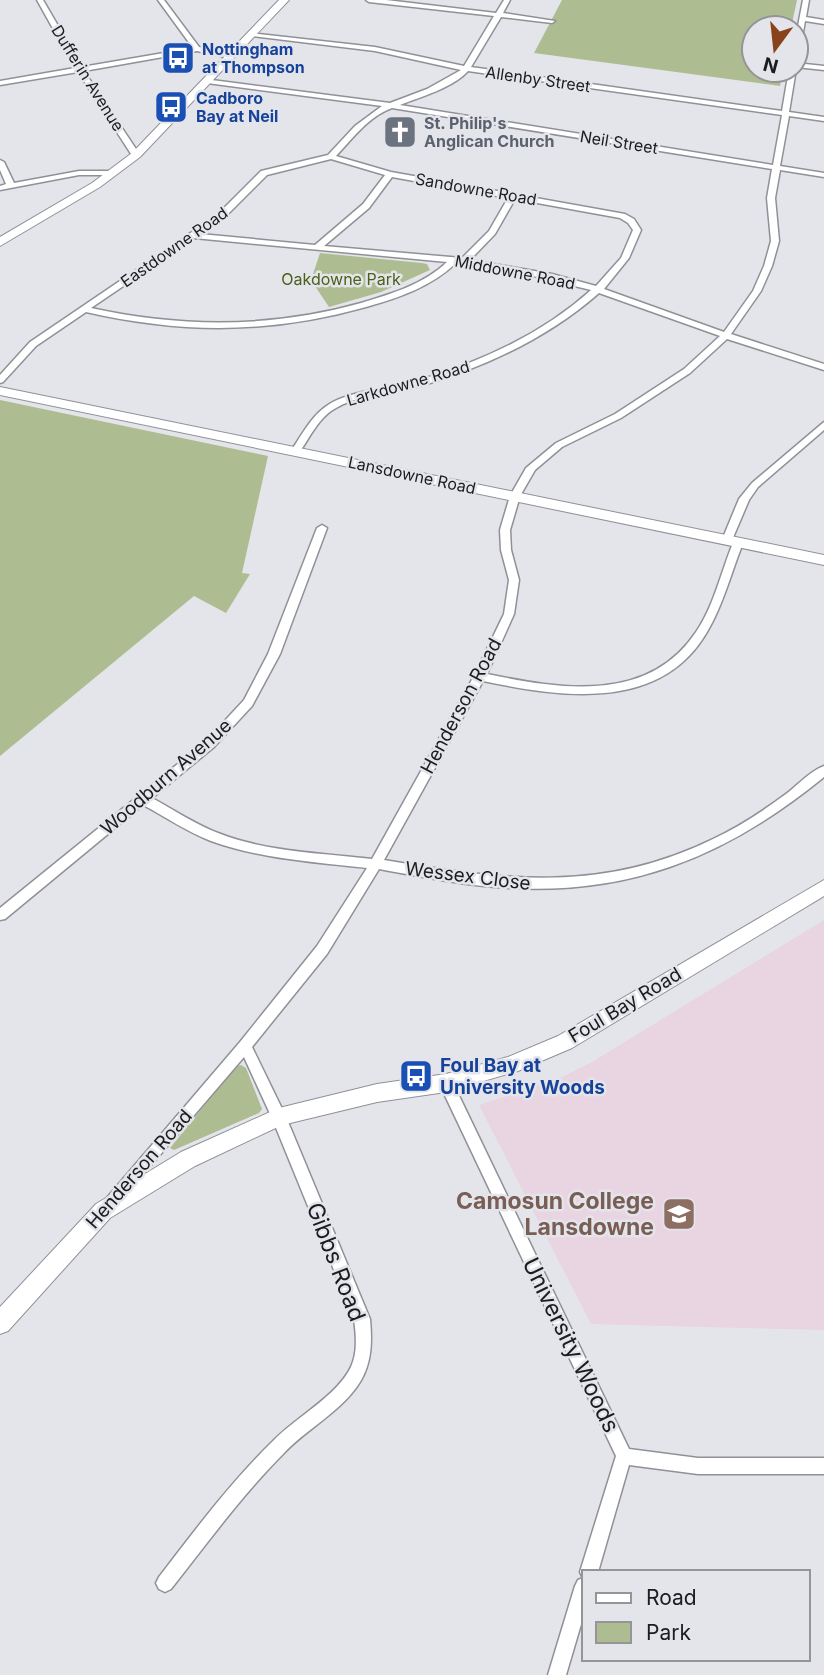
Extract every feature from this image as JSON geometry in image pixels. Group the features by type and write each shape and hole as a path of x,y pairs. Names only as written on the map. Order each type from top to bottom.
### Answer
{"main road":[{"path":"0,242 113,173 136,155 284,0"},
{"name":"Lansdowne Road","path":"0,391 824,561"},
{"name":"Foul Bay Road","path":"103,1211 188,1159 279,1117 377,1093 446,1083 511,1065 565,1042 824,887"},
{"name":"Henderson Road","path":"0,1323 103,1211"}],"street":[{"name":"Dufferin Avenue","path":"40,0 80,70 136,155"},
{"path":"164,0 197,49"},
{"path":"369,0 552,21"},
{"path":"331,157 358,128 389,105 430,91 467,69 507,0"},
{"name":"Allenby Street","path":"252,34 375,49 467,69 824,119"},
{"path":"0,83 197,49 230,56"},
{"name":"Neil Street","path":"207,81 389,105 824,174"},
{"name":"Henderson Road","path":"103,1211 245,1046 322,950 376,864 480,676 509,614 514,580 506,550 505,530 515,496 531,468 549,452 667,386 725,336 757,291 775,241 771,198 791,84"},
{"name":"Sandowne Road","path":"331,157 390,174 622,216"},
{"name":"Eastdowne Road","path":"0,380 33,344 194,236 230,209 264,173 331,157"},
{"path":"0,162 11,186"},
{"path":"0,188 79,173 113,173"},
{"path":"319,246 366,206 390,174"},
{"path":"83,309 135,321 173,325 259,325 318,317 385,298 437,275 492,232 513,195"},
{"name":"Larkdowne Road","path":"296,451 317,419 332,406 454,372 512,348 552,325 613,273 635,236 635,225 622,216"},
{"name":"Middowne Road","path":"194,236 459,260 550,276 598,288 725,336 824,367"},
{"path":"480,676 551,691 587,692 621,687 657,675 683,656 702,632 744,499 755,485 824,425"},
{"name":"Woodburn Avenue","path":"0,915 210,744 248,703 274,654 322,528"},
{"name":"Wessex Close","path":"143,799 224,840 514,883 576,882 639,872 690,856 735,836 797,793 824,769"},
{"name":"Gibbs Road","path":"165,1583 233,1496 279,1445 351,1381 361,1361 364,1338 362,1319 279,1117 245,1046"},
{"name":"University Woods","path":"446,1083 624,1456 590,1570"},
{"name":"University Woods","path":"624,1456 646,1462 678,1464 824,1466"},
{"path":"557,1675 582,1593"}],"shaded area":[{"name":"Camosun College Lansdowne","path":"824,920 824,1330 591,1324 479,1105 560,1078 592,1062"}],"green space":[{"path":"562,0 797,0 794,14 740,14 740,81 534,53"},
{"name":"Oakdowne Park","path":"320,253 422,263 427,264 430,270 381,292 329,307 311,280"},
{"path":"0,400 268,456 242,573 250,574 226,613 194,596 0,756"},
{"path":"241,1065 246,1068 262,1109 259,1113 174,1150 170,1148 235,1067"}],"place":[{"name":"Nottingham at Thompson","path":"178,58"},
{"name":"Cadboro Bay at Neil","path":"171,107"},
{"name":"St. Philip's Anglican Church","path":"400,132"},
{"name":"Foul Bay at University Woods","path":"416,1076"},
{"name":"Camosun College Lansdowne","path":"679,1214"}]}
